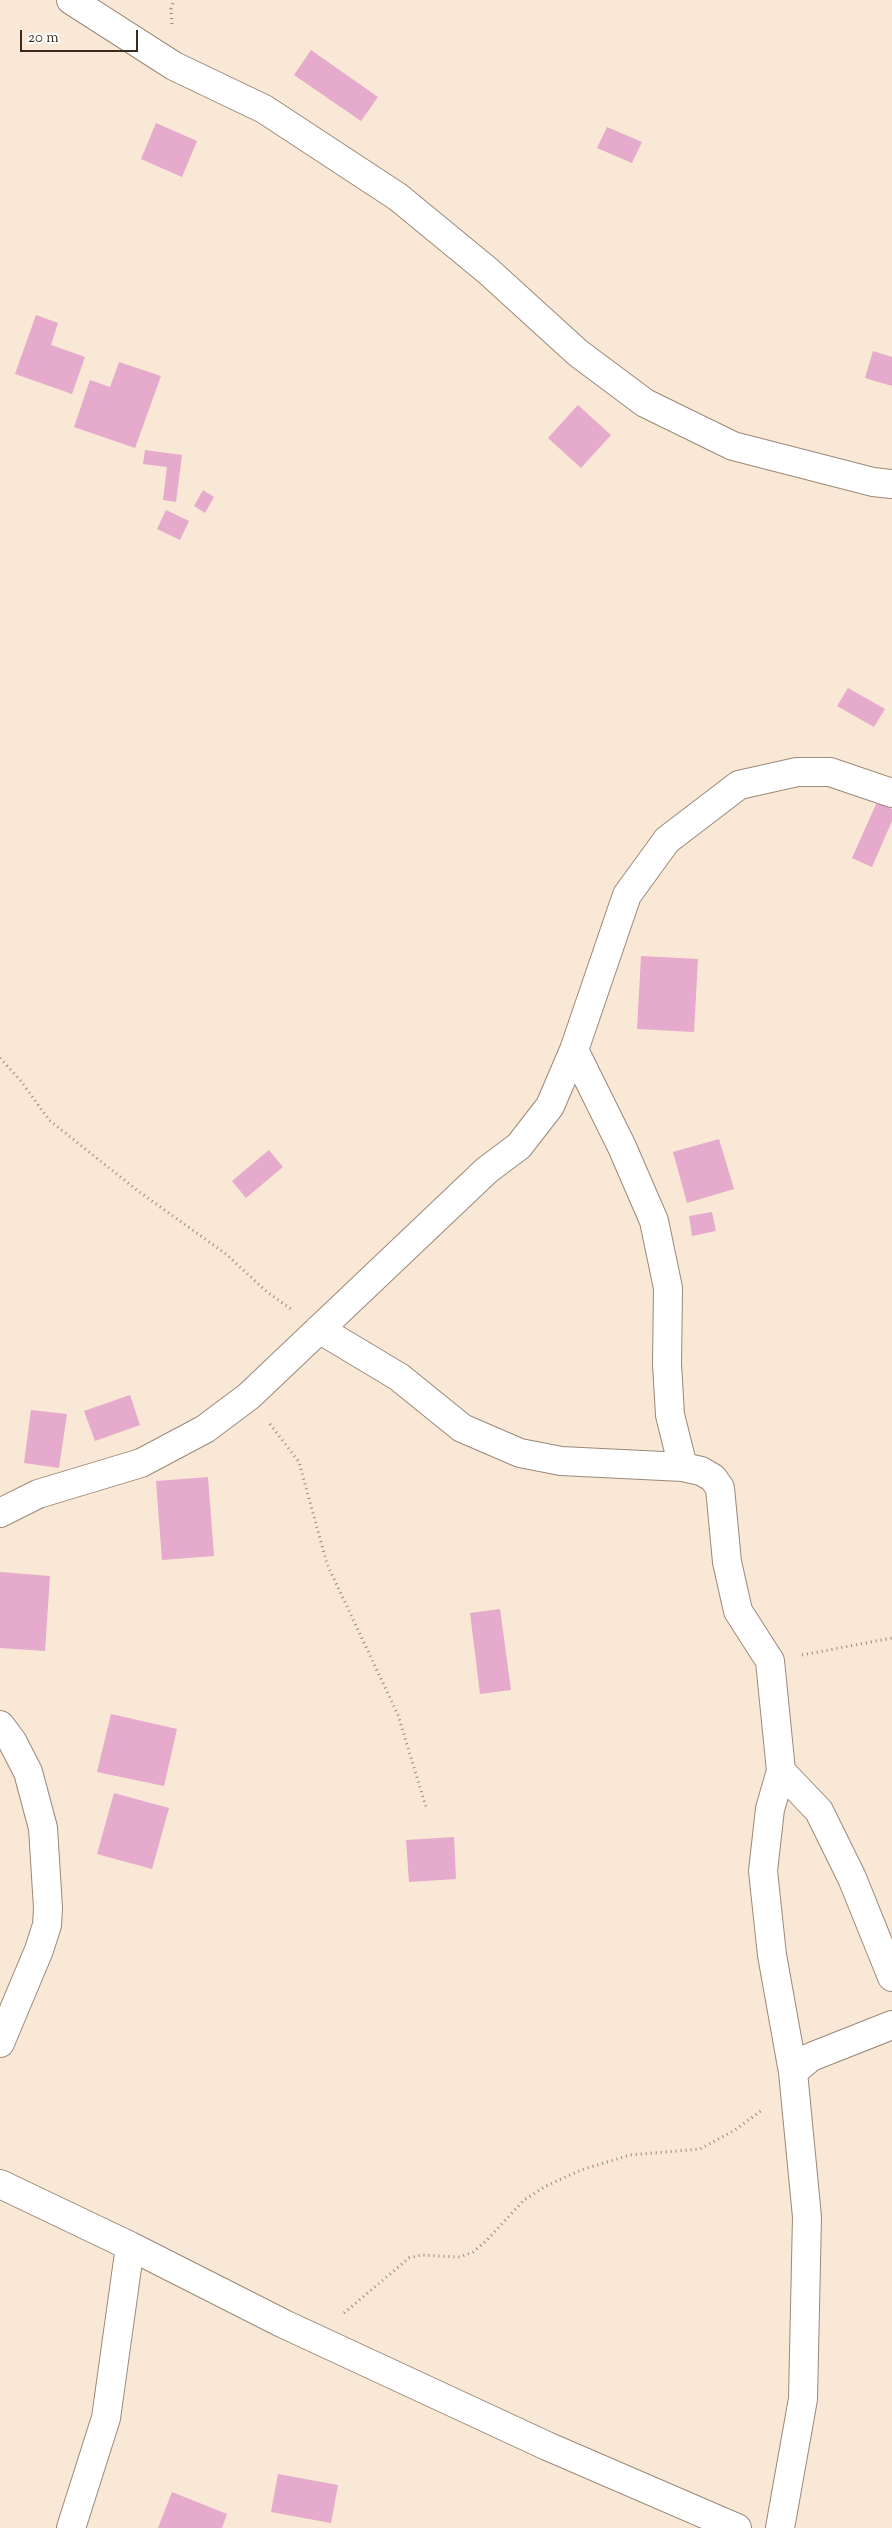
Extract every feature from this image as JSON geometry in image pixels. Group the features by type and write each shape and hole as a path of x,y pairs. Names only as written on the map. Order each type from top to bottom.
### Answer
{"street":[{"path":"71,0 174,66 264,109 398,198 488,270 578,354 645,403 733,446 873,482 892,484"},
{"path":"0,1513 38,1494 141,1463 205,1429 249,1396 487,1170 519,1146 550,1106 574,1050 627,895 667,840 739,785 788,774 830,772 892,793"},
{"path":"574,1050 622,1148 654,1221 668,1288 666,1364 670,1415 683,1467"},
{"path":"319,1329 400,1378 462,1428 520,1453 561,1461 683,1467 701,1471 713,1478 720,1488 727,1562 738,1611 770,1661 781,1771 770,1809 763,1871 772,1955 793,2078 807,2217 804,2399 780,2528"},
{"path":"0,1725 12,1741 28,1772 40,1819 48,1908 47,1925 39,1950 0,2043"},
{"path":"781,1771 819,1811 852,1878 892,1977"},
{"path":"793,2078 811,2057 892,2025"},
{"path":"0,2184 311,2336 547,2446 737,2528"},
{"path":"71,2528 106,2418 130,2246"}],"path":[{"path":"0,1058 21,1081 49,1120 138,1192 226,1254 267,1292 319,1329"},
{"path":"249,1396 299,1462 327,1564 398,1715 426,1807"},
{"path":"770,1661 892,1638"},
{"path":"311,2336 337,2319 410,2258 422,2255 460,2258 472,2252 486,2242 524,2200 546,2186 582,2170 630,2155 700,2150 735,2130 793,2078"}],"building":[{"path":"311,50 378,97 361,121 294,75"},
{"path":"156,123 197,141 182,177 141,159"},
{"path":"607,127 642,142 632,163 597,148"},
{"path":"36,315 58,323 51,345 85,357 72,394 15,374"},
{"path":"873,351 892,357 892,386 865,378"},
{"path":"119,362 161,376 135,448 74,427 90,380 110,387"},
{"path":"578,405 611,435 581,468 548,438"},
{"path":"145,450 182,455 176,502 163,500 167,467 143,464"},
{"path":"203,490 214,497 205,513 194,506"},
{"path":"166,510 189,521 180,540 157,529"},
{"path":"848,688 885,709 874,727 837,706"},
{"path":"877,802 892,809 892,821 872,867 852,858"},
{"path":"641,956 698,959 694,1032 637,1029"},
{"path":"719,1139 734,1189 687,1203 673,1152"},
{"path":"269,1150 283,1167 246,1198 232,1181"},
{"path":"712,1212 716,1231 692,1236 689,1216"},
{"path":"130,1395 140,1425 95,1441 84,1411"},
{"path":"31,1410 67,1414 59,1468 24,1463"},
{"path":"208,1477 214,1556 162,1560 156,1481"},
{"path":"0,1572 50,1576 45,1651 0,1648"},
{"path":"500,1609 511,1690 480,1694 470,1613"},
{"path":"111,1714 177,1729 164,1786 97,1772"},
{"path":"114,1793 169,1808 152,1869 97,1854"},
{"path":"454,1837 456,1879 409,1882 406,1840"},
{"path":"278,2474 338,2485 331,2523 271,2512"},
{"path":"172,2492 227,2514 222,2528 158,2528"}]}
